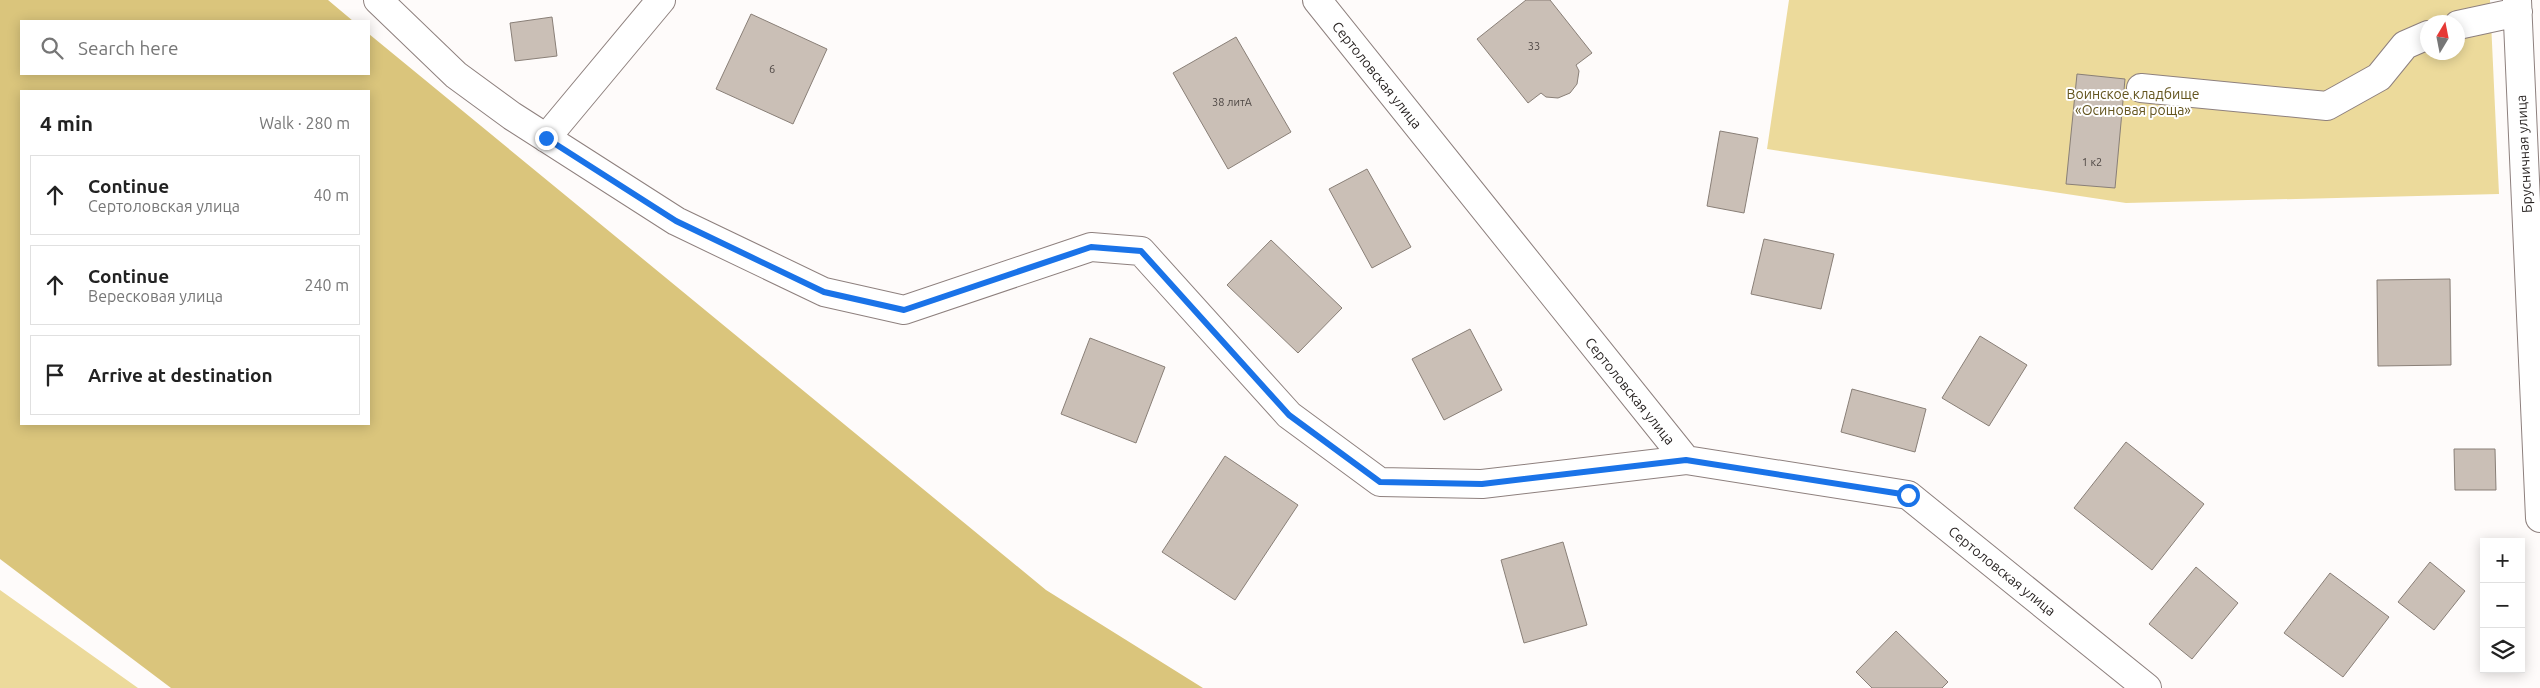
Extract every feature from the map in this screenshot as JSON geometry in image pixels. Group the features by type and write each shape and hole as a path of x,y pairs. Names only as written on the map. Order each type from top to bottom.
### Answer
{"street":[{"path":"378,0 456,75 546,138 676,221 824,292 904,310 1091,247 1141,251 1289,415 1380,482 1482,484 1686,460"},
{"path":"546,138 661,0"},
{"name":"Сертоловская улица","path":"1317,0 1686,460 1908,495 2147,688"},
{"path":"2465,23 2517,6"},
{"name":"Брусничная улица","path":"2517,6 2537,381 2540,518"},
{"path":"2141,88 2327,106 2379,77 2405,45 2420,38"}],"green space":[{"name":"Воинское кладбище «Осиновая роща»","path":"1789,0 2490,0 2499,194 2126,203 1767,149"},
{"path":"0,590 138,688 0,688"}],"shaded area":[{"path":"0,0 328,0 352,20 20,20 20,75 370,75 370,35 1046,590 1203,688 171,688 0,559"}],"building":[{"path":"1526,0 1550,0 1592,53 1576,65 1579,71 1577,84 1570,93 1558,98 1546,97 1541,93 1528,103 1477,39"},
{"path":"751,14 827,49 793,124 716,89"},
{"path":"552,17 557,56 515,61 510,23"},
{"path":"1236,37 1291,132 1228,169 1173,73"},
{"path":"2077,74 2125,79 2115,188 2066,184"},
{"path":"1720,131 1758,138 1744,213 1707,206"},
{"path":"1367,169 1411,247 1372,268 1329,189"},
{"path":"1764,239 1834,254 1821,309 1751,294"},
{"path":"1271,240 1342,308 1298,353 1227,285"},
{"path":"2450,279 2451,365 2378,366 2377,280"},
{"path":"1470,329 1502,390 1444,420 1412,359"},
{"path":"1980,336 2027,365 1989,426 1942,398"},
{"path":"1090,338 1165,367 1136,443 1061,414"},
{"path":"1852,389 1926,409 1915,452 1841,432"},
{"path":"2126,442 2204,504 2152,570 2074,508"},
{"path":"2454,449 2495,449 2496,490 2455,490"},
{"path":"1225,456 1298,505 1235,600 1162,552"},
{"path":"1563,542 1587,625 1524,643 1501,560"},
{"path":"2430,562 2465,591 2434,630 2398,602"},
{"path":"2196,567 2238,603 2192,659 2149,624"},
{"path":"2330,573 2389,617 2343,677 2284,633"},
{"path":"1896,631 1948,682 1942,688 1872,688 1856,672"}],"route":[{"path":"546,138 676,221 824,292 904,310 1091,247 1141,251 1289,415 1380,482 1482,484 1686,460 1908,495"}]}
